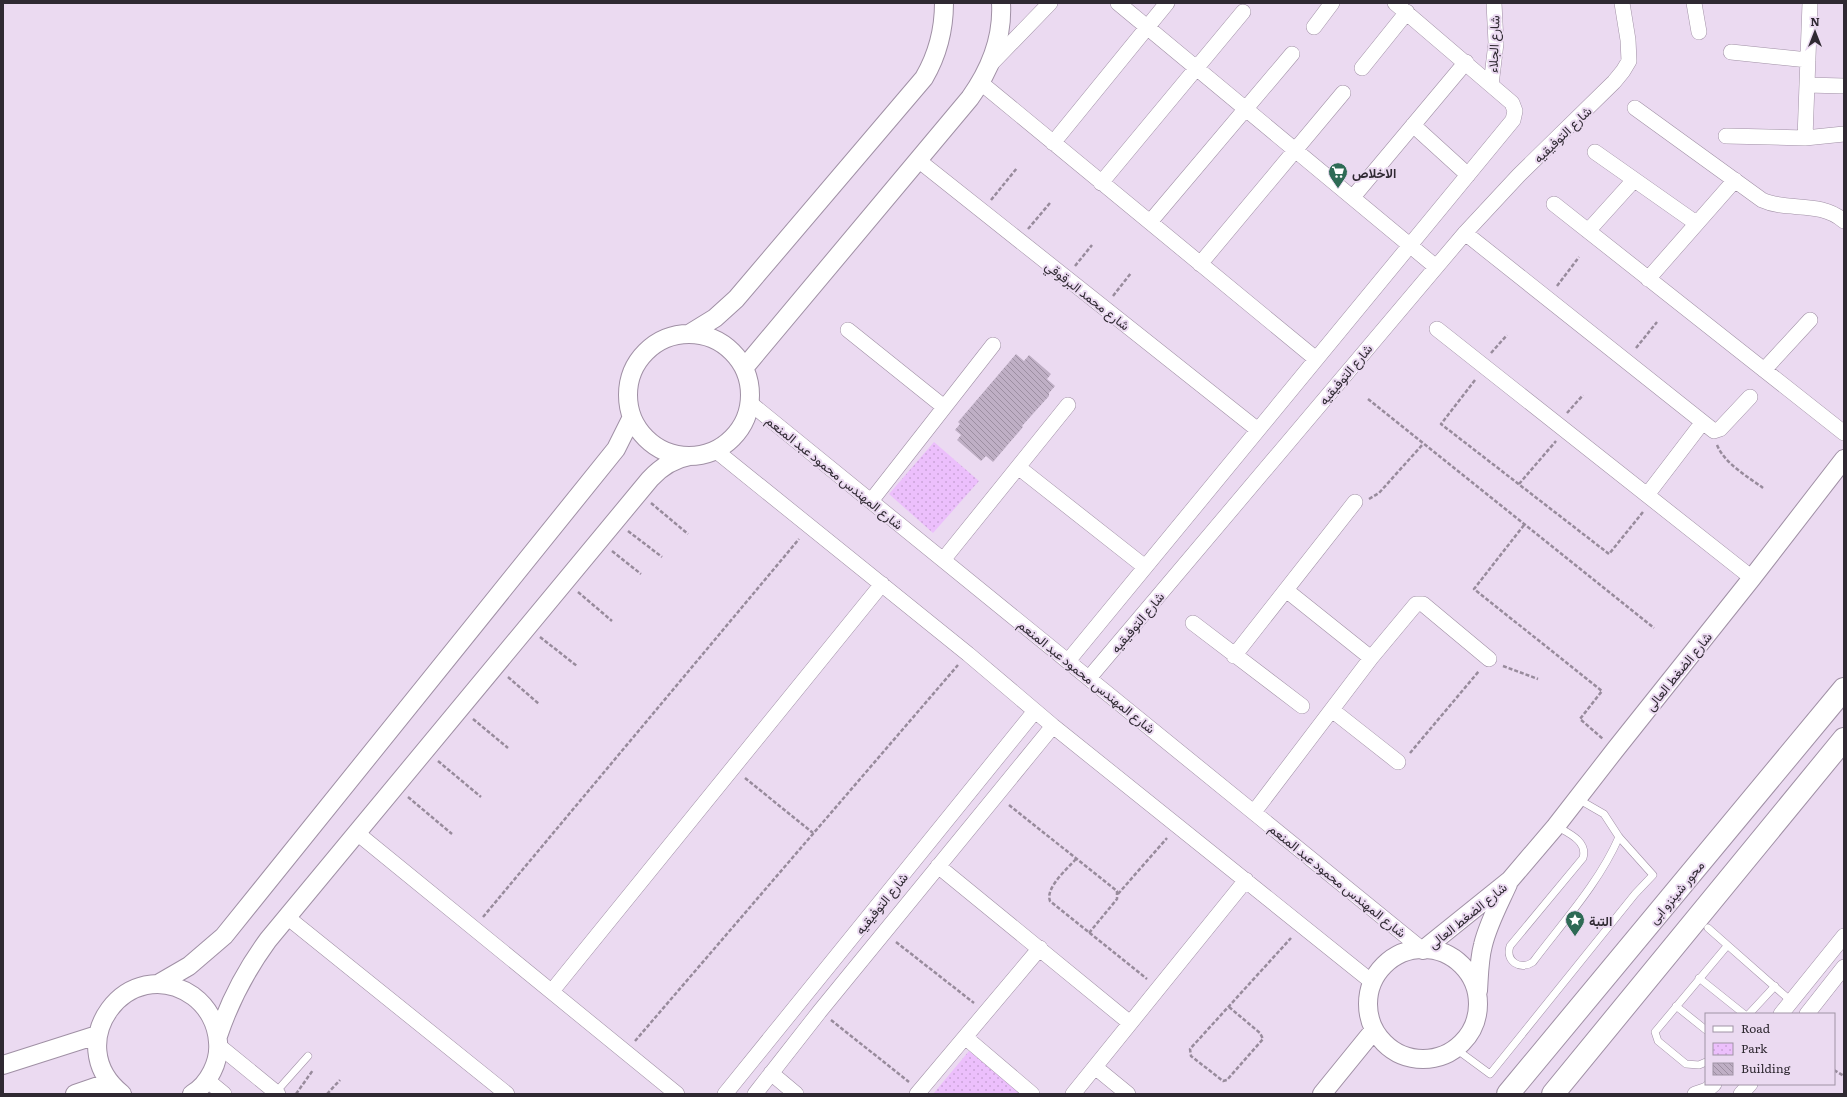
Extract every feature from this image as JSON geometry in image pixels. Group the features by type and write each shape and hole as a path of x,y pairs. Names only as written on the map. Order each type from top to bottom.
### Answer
{"main road":[{"name":"محور شينزو ابى","path":"1508,1094 1844,689"},
{"path":"1554,1094 1844,739"}],"street":[{"path":"689,334 715,318 736,299 924,78 932,64 940,42 944,19 944,3"},
{"path":"744,368 981,83 990,66 1000,29 1001,3"},
{"path":"990,66 1050,3"},
{"path":"1118,3 1436,267"},
{"path":"1053,143 1167,3"},
{"path":"1314,27 1332,3"},
{"name":"شارع الجلاء","path":"1491,85 1496,43 1494,3"},
{"name":"شارع التوفيقيه","path":"1089,678 1465,233 1519,175 1614,82 1629,60 1628,40 1622,3"},
{"path":"1694,3 1699,32"},
{"path":"1805,138 1810,3"},
{"path":"1068,661 1513,120 1515,111 1512,103 1466,62 1401,8 1362,68"},
{"path":"1101,183 1243,12"},
{"path":"1731,52 1808,60"},
{"path":"1150,222 1292,54"},
{"path":"1353,197 1466,62"},
{"path":"981,83 1316,359"},
{"path":"1807,85 1844,86"},
{"path":"1200,264 1342,93"},
{"path":"1635,108 1762,200 1770,204 1805,206 1822,210 1844,221"},
{"path":"1412,125 1468,175"},
{"path":"1726,136 1805,138 1844,134"},
{"path":"1595,152 1696,223"},
{"name":"شارع محمد البرقوقي","path":"918,160 1258,430"},
{"path":"1588,231 1634,180"},
{"path":"1648,279 1735,180"},
{"path":"1554,204 1844,433"},
{"path":"1465,233 1708,427 1720,429 1750,396"},
{"path":"1764,370 1810,320"},
{"path":"1437,328 1752,578"},
{"path":"848,330 944,407"},
{"path":"192,1094 207,1080 213,1069 218,1040 226,1011 257,955 425,750 657,471 665,465 681,458 690,456 715,450 728,442 738,431 746,418 750,403 749,385 744,368 736,356 721,343 702,335 689,334 672,336 657,343 644,354 634,368 629,384 628,395 632,417 641,433 655,446 672,454 690,456"},
{"path":"871,501 993,345"},
{"name":"شارع المهندس محمود عبد المنعم","path":"750,403 1423,950"},
{"path":"943,560 1068,405"},
{"path":"75,1094 116,1088 101,1068 97,1052 97,1035 101,1021 108,1008 118,998 137,988 158,984 189,966 224,936 616,449 632,417"},
{"path":"1650,497 1708,427"},
{"path":"715,450 968,654 1053,726 1372,982"},
{"name":"شارع الضغط العالى","path":"1423,950 1510,880 1578,799 1844,459"},
{"path":"1018,467 1145,567"},
{"path":"1234,656 1355,502"},
{"path":"552,991 882,584"},
{"path":"1286,590 1371,658"},
{"path":"1254,812 1371,658 1414,606 1420,603 1489,659"},
{"path":"1193,623 1234,656 1302,706"},
{"path":"1332,710 1398,762"},
{"name":"شارع التوفيقيه","path":"725,1094 1035,711"},
{"name":"شارع التوفيقيه","path":"755,1094 820,1011 1053,726"},
{"path":"979,782 996,795"},
{"path":"357,833 677,1094"},
{"path":"938,866 1130,1023"},
{"path":"1073,1094 1246,880"},
{"name":"شارع الضغط العالى","path":"1478,997 1480,962 1483,944 1488,927 1510,880"},
{"path":"288,917 507,1094"},
{"path":"1782,1013 1844,936"},
{"path":"918,1092 1040,948"},
{"path":"1423,950 1444,954 1463,966 1470,975 1478,997 1476,1021 1471,1032 1456,1049 1445,1055 1434,1058 1410,1058 1389,1048 1380,1040 1374,1030 1368,1006 1372,982 1389,961 1405,952 1423,950"},
{"path":"1808,1013 1844,967"},
{"path":"158,984 179,988 198,999 211,1016 218,1040 277,1093"},
{"path":"1322,1094 1374,1030"},
{"path":"3,1065 97,1035"},
{"path":"965,1037 1032,1094"},
{"path":"1095,1067 1128,1094"},
{"path":"772,1073 796,1094"},
{"path":"207,1080 224,1094"},
{"path":"1695,1094 1707,1090 1713,1085"},
{"path":"1741,1094 1749,1085"}],"lane":[{"path":"1456,1049 1490,1074 1635,894 1656,878 1619,837 1604,814 1578,799"},
{"path":"1556,826 1580,841 1584,849 1583,858 1510,946 1510,959 1520,966 1529,965 1533,962 1609,859 1619,837"},
{"path":"1708,928 1726,946 1791,1001"},
{"path":"1705,1062 1699,1065 1686,1064 1656,1039 1656,1030 1726,946"},
{"path":"1699,978 1743,1013"},
{"path":"1749,1013 1775,986"},
{"path":"1676,1006 1705,1029"},
{"path":"277,1093 308,1056"}],"path":[{"path":"982,211 1017,168"},
{"path":"1019,240 1050,203"},
{"path":"1066,278 1092,245"},
{"path":"1547,298 1579,257"},
{"path":"1104,308 1131,273"},
{"path":"1625,361 1657,322"},
{"path":"1507,335 1483,365 1441,424 1609,554 1650,497"},
{"path":"1518,484 1583,395"},
{"path":"1368,399 1654,628"},
{"path":"1708,427 1720,452 1727,460 1763,488"},
{"path":"1355,502 1372,498 1379,493 1423,444"},
{"path":"639,492 688,534"},
{"path":"615,521 662,557"},
{"path":"1524,525 1474,589 1602,691 1580,719 1615,750"},
{"path":"474,928 810,526"},
{"path":"599,541 641,574"},
{"path":"565,581 612,621"},
{"path":"528,627 577,666"},
{"path":"626,1052 968,654"},
{"path":"1398,762 1404,761 1489,659 1511,670 1538,679"},
{"path":"495,666 539,704"},
{"path":"460,708 508,748"},
{"path":"425,750 481,797"},
{"path":"733,767 813,833"},
{"path":"396,786 452,834"},
{"path":"996,795 1115,888 1118,894"},
{"path":"1089,933 1116,899 1118,894 1178,825"},
{"path":"1076,859 1051,888 1048,897 1050,901 1158,988"},
{"path":"1229,1007 1260,1033 1263,1039 1227,1080 1223,1081 1191,1056 1190,1051 1229,1007 1301,926"},
{"path":"884,933 986,1012"},
{"path":"820,1011 918,1092"},
{"path":"296,1094 314,1070"},
{"path":"1835,1071 1844,1076"},
{"path":"327,1094 340,1080"}],"green space":[{"path":"934,442 979,481 933,533 889,494"},
{"path":"969,1051 1021,1094 933,1094"}],"building":[{"path":"1016,354 1024,361 1029,355 1051,374 1047,379 1055,386 1049,393 1049,396 993,462 986,456 981,461 957,440 961,435 955,430 960,424 958,422"}],"place":[{"name":"الاخلاص","path":"1338,189"},
{"name":"التبة","path":"1575,937"}]}
